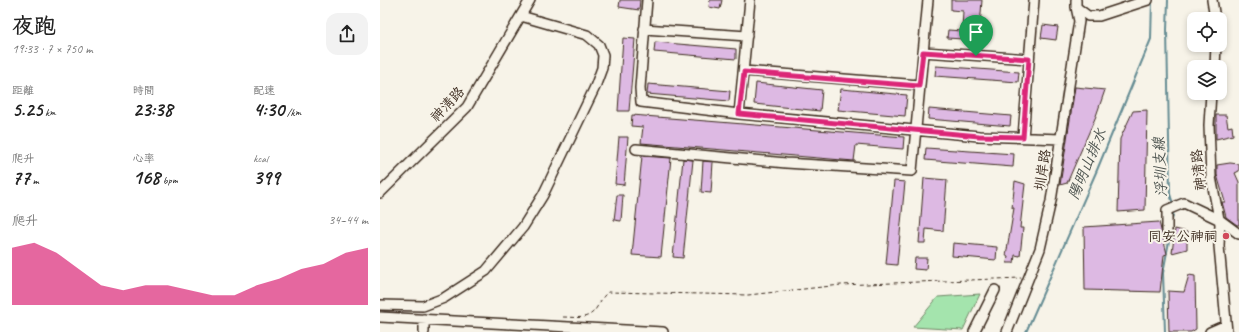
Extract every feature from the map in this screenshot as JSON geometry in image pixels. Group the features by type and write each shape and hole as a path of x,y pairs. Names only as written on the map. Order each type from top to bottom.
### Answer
{"street":[{"name":"神清路","path":"380,193 467,107 530,0"},
{"path":"647,0 640,88 641,102 739,114 979,136 1061,139"},
{"path":"739,114 750,0"},
{"path":"636,149 786,163 912,171 928,0"},
{"path":"1023,137 1034,0"},
{"path":"1076,3 1088,16 1099,16 1147,0"},
{"path":"1212,0 1213,12"},
{"name":"圳岸路","path":"1007,332 1027,278 1040,249 1051,201 1079,21 1076,3"},
{"path":"380,305 423,306 444,298 486,271 523,227 543,195 595,87 602,68 603,55 599,45 587,35 521,16"},
{"path":"644,29 747,36"},
{"path":"923,52 1029,59"},
{"path":"744,72 919,86"},
{"name":"神清路","path":"1211,100 1209,125 1211,177 1220,220 1219,246 1227,328"},
{"path":"1167,233 1167,210 1184,203 1220,220 1239,234"},
{"path":"974,332 995,290"},
{"path":"380,317 424,319 554,330 663,332"},
{"path":"424,319 424,332"},
{"path":"1210,332 1227,328"}],"path":[{"path":"563,317 587,317 592,314 602,297 608,292 748,295 841,285 1027,278"}],"green space":[{"path":"980,294 963,330 913,327 938,297"}],"building":[{"path":"620,0 640,0 639,10 619,7"},
{"path":"710,0 722,0 720,9 709,7"},
{"path":"951,0 982,0 979,40 947,38 948,30 962,31 963,11 951,10"},
{"path":"1043,25 1058,27 1056,40 1041,38"},
{"path":"623,38 635,39 629,111 618,111"},
{"path":"655,42 736,49 736,59 654,52"},
{"path":"936,66 1019,72 1018,82 935,76"},
{"path":"756,83 822,90 820,111 754,104"},
{"path":"648,84 730,91 729,101 647,94"},
{"path":"1075,87 1105,90 1096,116 1067,183 1060,185"},
{"path":"841,89 907,95 905,116 838,110"},
{"path":"929,109 1011,116 1010,126 928,119"},
{"path":"1147,110 1145,210 1118,212 1120,139 1133,111"},
{"path":"632,115 904,137 903,149 856,145 854,161 641,143 643,127 631,126"},
{"path":"1216,115 1226,115 1228,127 1232,126 1233,135 1216,139"},
{"path":"619,137 628,137 624,185 615,184"},
{"path":"926,148 1014,154 1013,167 925,160"},
{"path":"642,156 671,158 661,257 632,255"},
{"path":"683,159 693,160 683,258 673,257"},
{"path":"703,161 713,162 711,193 701,192"},
{"path":"1230,163 1239,164 1239,171 1235,173 1239,182 1239,225 1226,217 1222,202 1225,202 1217,175 1217,165"},
{"path":"924,178 947,180 943,231 926,229 925,243 919,243"},
{"path":"894,181 905,182 897,265 886,264"},
{"path":"1015,181 1025,184 1020,228 1023,228 1020,256 1015,255 1014,263 1007,263 1008,256 1006,256 1014,208 1012,208"},
{"path":"617,195 623,195 621,221 614,220"},
{"path":"1159,222 1167,254 1164,255 1160,292 1085,290 1084,227"},
{"path":"1175,229 1187,232 1187,249 1172,253"},
{"path":"953,243 997,247 996,260 952,256"},
{"path":"915,258 927,258 926,270 914,269"},
{"path":"1189,275 1195,276 1196,329 1191,332 1169,332 1168,291 1184,292"}],"waterway":[{"name":"陽明山排水","path":"1026,332 1097,170 1151,39 1152,0"},
{"name":"浮圳支線","path":"1168,0 1167,30 1170,194 1173,204"},
{"name":"浮圳支線","path":"1171,225 1174,210"},
{"name":"浮圳支線","path":"1165,332 1163,273 1170,236"}],"place":[{"name":"同安公神祠","path":"1226,236"}],"route":[{"path":"923,52 976,56 1029,59 1023,137 979,136 739,114 744,72 919,86 924,56 923,52"}]}
